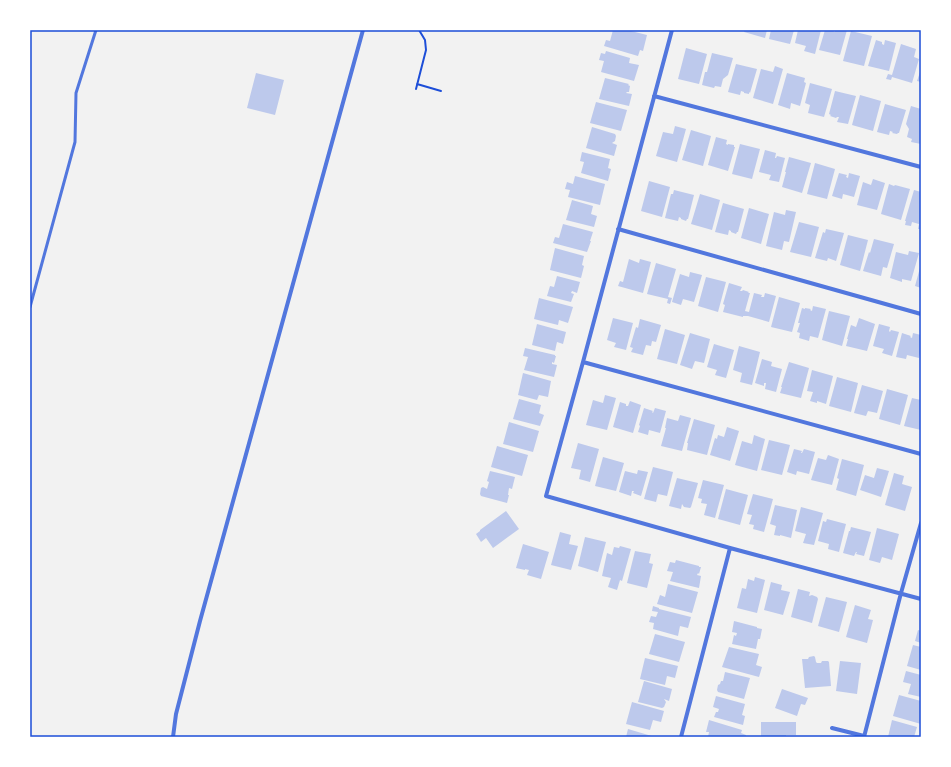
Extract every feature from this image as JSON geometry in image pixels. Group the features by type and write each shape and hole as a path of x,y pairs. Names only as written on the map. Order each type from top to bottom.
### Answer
{"street":[{"path":"173,737 176,714 200,621 363,30"},
{"path":"672,30 546,496 730,548 921,599"},
{"path":"654,96 921,167"},
{"path":"618,229 921,314"},
{"path":"583,362 921,454"},
{"path":"832,728 864,737 901,593 921,524"},
{"path":"681,737 730,548"}],"lane":[{"path":"30,307 75,142 76,93 96,30"}],"path":[{"path":"416,89 426,50 425,40 419,30"},
{"path":"417,84 441,91"}],"building":[{"path":"613,30 627,30 647,35 643,51 640,50 638,56 604,46 606,40 610,41"},
{"path":"745,30 767,30 765,38 744,32"},
{"path":"771,30 794,30 790,44 769,39"},
{"path":"798,30 821,30 815,54 804,51 806,46 795,43"},
{"path":"825,30 833,30 835,32 835,30 847,30 840,55 819,50"},
{"path":"851,31 872,36 864,66 843,61"},
{"path":"876,40 882,42 884,45 885,40 896,43 889,71 868,66"},
{"path":"901,44 916,49 914,57 919,59 912,83 892,77 891,80 886,79 888,74 892,75"},
{"path":"686,48 707,54 699,84 678,79"},
{"path":"606,51 630,58 629,63 639,65 634,81 601,72 604,61 599,60 601,53 605,54"},
{"path":"712,53 733,58 728,75 723,79 721,87 715,86 714,88 702,85"},
{"path":"736,64 757,69 749,94 741,91 740,95 728,92"},
{"path":"775,66 783,69 773,104 753,98 761,69 773,72"},
{"path":"921,69 921,82 917,81"},
{"path":"256,73 284,80 275,115 247,108"},
{"path":"787,73 805,78 804,82 806,83 800,106 791,103 790,109 778,105"},
{"path":"605,78 629,84 629,92 626,93 632,94 629,106 599,99"},
{"path":"810,83 832,89 824,117 808,113 810,105 805,103"},
{"path":"835,91 856,96 848,124 837,122 839,117 836,118 830,116 831,115 829,114"},
{"path":"860,95 881,101 873,131 852,125"},
{"path":"596,102 627,110 621,131 590,123"},
{"path":"885,104 906,110 899,133 897,134 890,131 889,135 877,132"},
{"path":"911,106 921,109 921,144 911,142 912,139 907,137 909,129 906,124"},
{"path":"675,126 686,129 677,162 656,156 663,132 673,134"},
{"path":"592,127 615,134 615,141 612,143 617,145 614,156 586,148"},
{"path":"691,130 711,136 703,166 682,160"},
{"path":"716,137 727,140 726,144 734,145 735,147 728,171 708,165"},
{"path":"740,144 760,149 752,179 732,174"},
{"path":"765,150 776,153 775,158 777,156 785,158 779,182 769,180 771,175 759,172"},
{"path":"582,152 610,159 608,168 611,169 608,181 581,173 584,162 580,161"},
{"path":"789,157 811,163 802,193 782,187"},
{"path":"815,163 835,169 827,199 807,194"},
{"path":"839,173 847,175 846,177 848,178 849,173 860,176 854,197 843,194 842,199 832,196"},
{"path":"575,176 605,184 600,205 568,197 570,190 565,189 567,182 573,184"},
{"path":"873,179 885,183 877,210 857,205 863,182 871,185"},
{"path":"649,181 670,187 662,217 641,211"},
{"path":"889,184 910,189 901,220 881,214"},
{"path":"674,190 694,195 688,219 686,221 679,217 678,221 665,218 671,194 673,194"},
{"path":"914,190 921,192 921,229 918,229 919,224 912,222 911,226 905,225"},
{"path":"700,194 720,200 712,230 691,224"},
{"path":"572,200 593,206 591,214 597,216 594,227 566,220"},
{"path":"723,203 744,209 738,232 736,234 729,230 728,235 715,232"},
{"path":"749,208 769,214 761,244 741,238"},
{"path":"786,210 796,212 789,242 784,241 782,250 766,246 774,212 785,215"},
{"path":"799,222 819,227 811,257 790,252"},
{"path":"563,224 593,232 587,252 553,243 555,237 559,238"},
{"path":"826,229 844,233 836,261 828,258 827,261 815,258 823,232 825,233"},
{"path":"848,235 868,240 860,271 840,265"},
{"path":"874,239 894,244 887,268 883,267 881,276 863,271"},
{"path":"555,248 584,256 582,265 584,266 581,278 550,270"},
{"path":"909,251 919,253 911,281 902,279 902,282 890,278 896,252 908,255"},
{"path":"629,259 639,263 640,259 651,262 643,293 618,286 620,281 623,282"},
{"path":"656,263 676,269 668,297 672,298 670,304 667,303 668,299 647,294"},
{"path":"921,264 921,288 915,286"},
{"path":"690,272 702,275 694,302 683,299 681,305 672,302 680,274 689,277"},
{"path":"557,276 580,282 577,293 572,291 571,293 574,294 571,302 547,296 550,286 554,287"},
{"path":"706,277 726,282 718,312 698,306"},
{"path":"729,283 742,287 740,291 743,290 750,293 745,311 749,312 754,293 762,295 761,297 764,297 765,293 776,296 769,322 748,316 743,317 723,312 725,305 723,304"},
{"path":"779,297 800,303 792,332 771,327"},
{"path":"539,298 573,307 568,323 559,320 558,325 534,319"},
{"path":"813,306 826,309 818,338 810,336 809,341 799,338 800,333 797,332 800,323 798,323 802,308 811,309 810,310 812,311"},
{"path":"829,311 850,316 842,346 822,340"},
{"path":"613,318 633,323 626,350 614,347 616,343 607,340"},
{"path":"859,318 875,324 867,351 846,346 851,325 856,327"},
{"path":"640,319 661,325 656,342 652,341 651,346 646,345 643,355 631,352 633,348 630,347"},
{"path":"537,324 566,332 563,344 557,342 555,351 532,345"},
{"path":"879,324 890,327 890,332 891,330 899,332 892,356 882,353 884,349 873,346"},
{"path":"665,329 685,335 677,364 657,359"},
{"path":"690,333 710,339 704,363 695,361 692,369 680,365"},
{"path":"902,333 911,336 910,337 912,338 913,333 921,335 921,349 919,358 907,355 906,359 896,357"},
{"path":"714,344 734,350 726,378 715,375 717,370 707,367"},
{"path":"739,346 760,352 752,385 740,382 742,373 733,370"},
{"path":"525,348 556,356 554,363 552,362 552,364 557,365 554,377 524,370 528,357 523,356"},
{"path":"762,359 772,362 771,366 782,369 776,392 765,389 766,383 764,383 764,386 755,383"},
{"path":"789,362 809,368 801,398 780,393"},
{"path":"812,370 833,376 826,404 817,401 817,403 810,401 813,392 807,391"},
{"path":"523,373 551,381 548,397 539,395 537,400 518,395"},
{"path":"837,377 858,383 851,412 829,406"},
{"path":"862,385 883,391 877,413 868,411 866,416 854,413"},
{"path":"887,389 908,395 900,425 879,419"},
{"path":"605,395 616,398 607,430 586,425 593,400 603,403"},
{"path":"912,398 921,400 921,430 904,426"},
{"path":"519,399 541,405 539,413 544,415 540,426 513,419"},
{"path":"630,401 641,405 633,433 613,427 620,402 628,406"},
{"path":"644,408 653,411 653,413 655,408 666,411 660,433 649,430 648,435 638,432"},
{"path":"680,415 691,418 682,451 661,446 667,418 678,421"},
{"path":"694,419 715,425 707,455 687,450 687,443"},
{"path":"509,422 539,431 533,452 503,444"},
{"path":"727,427 739,431 730,461 710,455 715,438 717,439 718,435 724,437"},
{"path":"754,435 765,439 757,471 735,465 742,441 752,444"},
{"path":"769,440 790,445 782,475 761,470"},
{"path":"578,443 599,449 590,482 579,479 581,470 571,468"},
{"path":"497,446 528,455 522,476 491,467"},
{"path":"794,449 802,451 801,453 804,449 815,452 809,474 797,471 796,475 787,472"},
{"path":"828,455 839,459 832,485 811,480 818,458 826,460"},
{"path":"603,457 624,463 616,491 595,486"},
{"path":"842,459 864,465 856,496 836,490 839,479 837,478"},
{"path":"653,467 673,472 667,496 658,494 656,502 644,499"},
{"path":"877,468 889,471 881,497 860,490 865,475 874,478"},
{"path":"638,470 648,472 641,496 633,493 634,491 632,491 631,496 619,492 625,471 637,474"},
{"path":"490,471 515,477 512,489 509,488 507,503 481,496 481,488 483,487 487,489 489,482 487,481"},
{"path":"894,473 904,476 902,484 912,487 905,511 885,505"},
{"path":"677,478 698,483 690,508 684,507 682,504 681,509 669,506"},
{"path":"703,480 724,485 715,518 704,515 707,504 701,503 702,499 698,498"},
{"path":"726,489 748,495 740,525 718,519"},
{"path":"753,494 773,499 764,532 753,529 754,525 749,524 752,515 747,514"},
{"path":"775,505 797,510 791,538 774,535 776,526 770,524"},
{"path":"801,507 823,513 814,545 803,543 806,534 795,531"},
{"path":"506,511 519,529 493,548 486,538 481,542 476,534"},
{"path":"827,519 846,524 839,552 828,549 829,544 818,541 823,521 826,522"},
{"path":"851,527 871,532 864,556 856,554 857,552 854,556 843,553"},
{"path":"877,528 899,534 892,560 882,557 880,563 869,560"},
{"path":"560,532 571,535 569,544 578,546 571,570 551,565"},
{"path":"585,537 606,542 598,572 578,566"},
{"path":"523,544 549,552 541,579 527,575 529,570 516,568"},
{"path":"620,546 631,549 622,581 620,580 617,590 608,587 611,578 602,576 607,553 612,555 614,547 619,548"},
{"path":"635,551 651,554 649,563 653,564 647,588 627,583"},
{"path":"676,560 701,567 699,574 698,573 697,575 701,576 699,588 670,581 673,572 667,571 670,562 675,563"},
{"path":"755,577 765,580 757,613 737,608 742,588 746,589 748,579 754,581"},
{"path":"771,582 782,585 781,590 790,592 783,615 764,610"},
{"path":"668,584 698,592 692,613 657,604 660,595 665,597"},
{"path":"798,589 810,592 809,596 812,595 818,599 812,623 791,617"},
{"path":"826,597 847,602 839,632 818,626"},
{"path":"855,605 871,610 868,619 873,620 867,643 846,637"},
{"path":"653,606 659,609 691,617 688,628 680,626 678,636 653,629 654,623 649,622 651,616 656,617 658,612 652,611"},
{"path":"734,621 762,629 756,649 732,644 734,635 736,636 737,633 732,632"},
{"path":"918,630 921,631 921,643 915,641"},
{"path":"655,634 685,642 679,662 649,654"},
{"path":"913,645 921,647 921,670 907,666"},
{"path":"729,647 759,654 756,665 762,667 759,677 722,667"},
{"path":"814,656 817,663 821,663 822,661 829,662 831,686 805,688 802,659 808,659 809,657"},
{"path":"645,658 678,666 675,678 667,676 665,685 640,679"},
{"path":"840,661 861,663 857,694 836,691"},
{"path":"906,671 921,675 921,697 908,694 911,684 903,682"},
{"path":"725,672 750,678 744,699 718,692 718,685 721,681 723,681"},
{"path":"644,681 672,689 669,701 664,699 666,702 664,707 662,708 638,702"},
{"path":"782,689 808,698 805,705 801,704 797,716 775,708"},
{"path":"899,695 921,701 921,724 893,716"},
{"path":"716,696 745,704 742,715 745,716 743,725 714,717 719,709 713,707"},
{"path":"632,702 664,711 661,722 653,720 650,730 626,724"},
{"path":"709,720 742,730 741,733 746,735 746,737 708,737 709,732 706,732"},
{"path":"892,720 917,727 914,737 888,737"},
{"path":"761,722 796,722 796,735 786,735 786,737 761,737"},
{"path":"628,729 655,737 626,737"}]}
